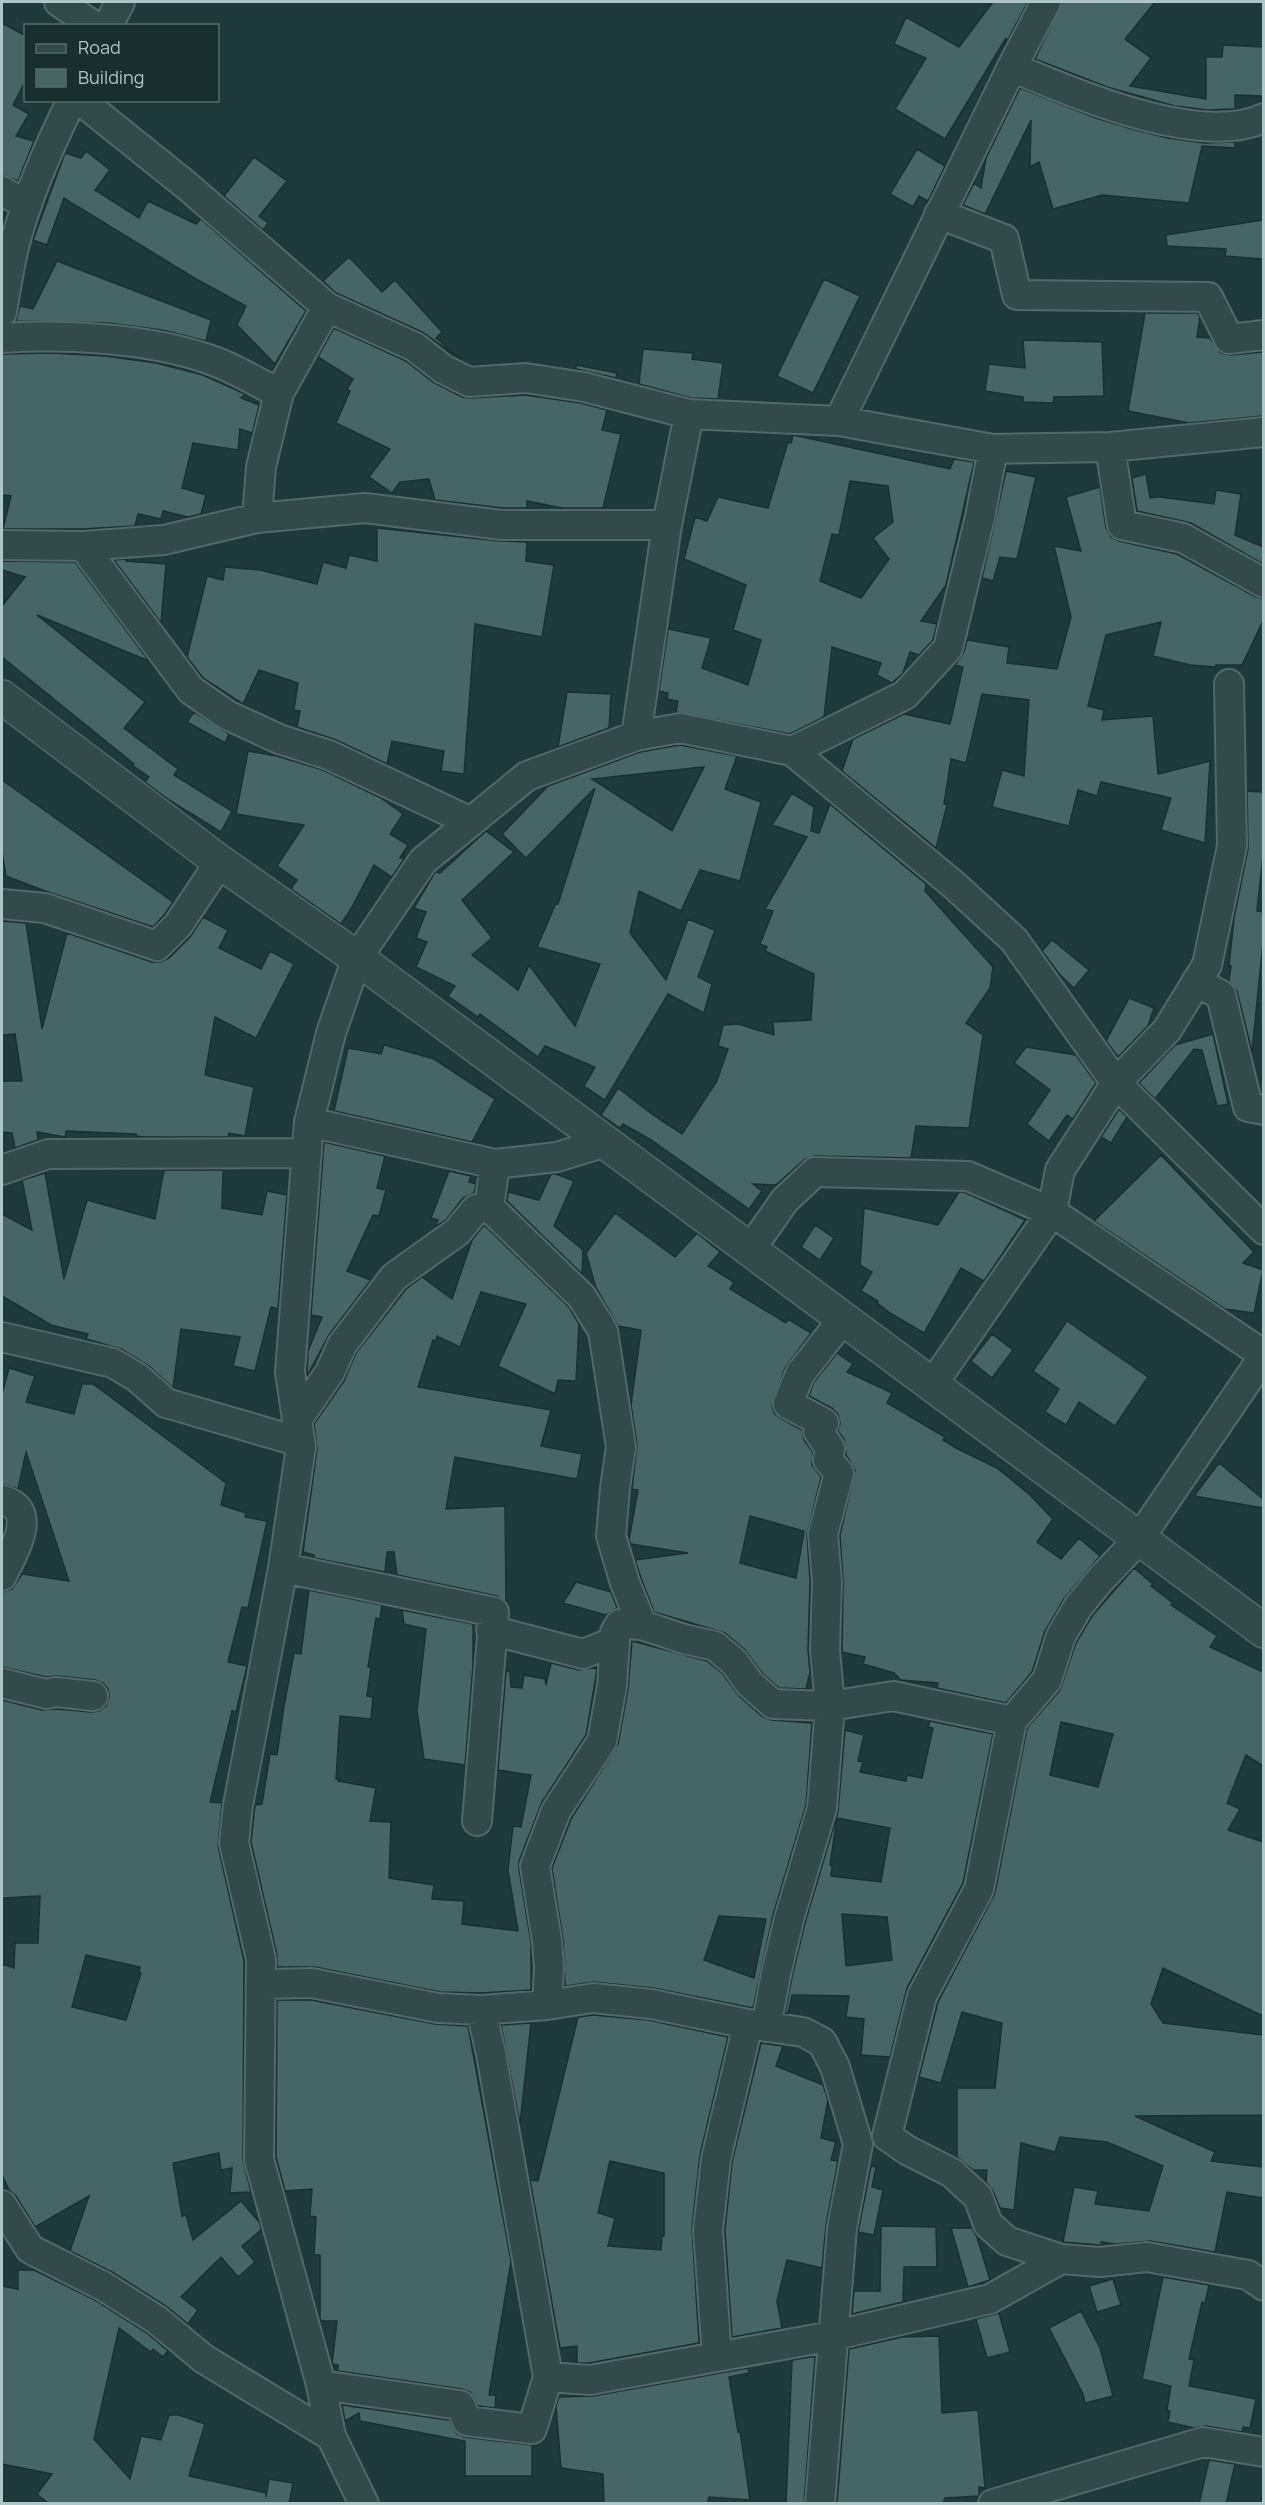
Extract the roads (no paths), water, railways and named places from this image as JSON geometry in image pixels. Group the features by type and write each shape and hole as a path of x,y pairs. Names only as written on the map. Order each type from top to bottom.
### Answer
{"street":[{"path":"59,2 90,24"},
{"path":"109,24 120,2"},
{"path":"839,421 939,214 1046,2"},
{"path":"1012,67 1081,97 1195,126 1224,127 1263,118"},
{"path":"2,312 15,243 27,206 51,141 71,102"},
{"path":"82,102 186,185 327,307 415,347 443,369 469,382 526,378 584,387 688,414 839,421 993,448 1110,447 1263,432"},
{"path":"2,191 27,206"},
{"path":"939,214 1004,239 1017,295 1208,297 1230,339 1263,336"},
{"path":"257,518 261,467 279,393 327,307"},
{"path":"2,338 39,336 82,338 165,349 209,359 279,393"},
{"path":"636,736 668,525 688,414"},
{"path":"1110,447 1122,525 1183,538 1263,583"},
{"path":"792,751 905,695 948,648 980,517 993,448"},
{"path":"2,545 83,546 164,540 257,518 365,508 502,525 668,525"},
{"path":"83,546 191,690 227,715 279,739 329,755 471,822"},
{"path":"932,1385 1053,1212 1060,1170 1116,1083 1167,1030 1207,965 1232,846 1229,684"},
{"path":"2,697 220,862 357,958 1263,1631"},
{"path":"364,2504 331,2436 321,2385 259,2159 261,1959 234,1843 238,1805 283,1568 299,1431 290,1372 309,1122 332,1032 357,958 423,861 526,776 636,736 680,728 792,751 954,885 1014,940 1116,1083 1263,1230"},
{"path":"2,904 45,908 157,946 178,925 220,862"},
{"path":"1196,982 1221,995 1248,1107 1263,1110"},
{"path":"309,1122 495,1164 557,1157 606,1142"},
{"path":"2,1170 48,1154 307,1153"},
{"path":"489,1207 495,1164"},
{"path":"750,1250 785,1200 815,1172 968,1176 1053,1212 1263,1355 1139,1539 1078,1607 1061,1636 1047,1680 1012,1721 979,1889 922,1996 887,2136"},
{"path":"299,1431 342,1345 394,1277 457,1232 476,1209 489,1207"},
{"path":"489,1207 582,1297 603,1331 621,1447 611,1536 625,1583 642,1624"},
{"path":"717,2357 708,2230 716,2159 757,2026 776,1974 789,1919 822,1808 830,1706 825,1650 828,1581 823,1534 839,1473 828,1460 830,1448 818,1431 824,1423 788,1404 800,1374 843,1319"},
{"path":"2,1337 113,1363 138,1378 166,1403 299,1431"},
{"path":"2,1500 11,1502 18,1510 23,1525 2,1576"},
{"path":"283,1568 494,1612 477,1821"},
{"path":"548,2006 547,1941 536,1866 556,1811 602,1741 612,1686 615,1632 620,1624 642,1624 684,1639 716,1646 734,1662 750,1684 773,1704 830,1706 893,1696 1012,1721"},
{"path":"491,1630 583,1654 615,1641"},
{"path":"2,1683 46,1694 56,1692 93,1696"},
{"path":"262,1983 312,1983 438,2007 481,2010 548,2006 593,1998 651,2004 757,2026 803,2032 822,2042 835,2067 858,2144 842,2228 820,2504"},
{"path":"321,2385 460,2405 467,2421 532,2429 548,2377 491,2054 481,2010"},
{"path":"858,2144 887,2136"},
{"path":"887,2136 907,2150 952,2173 978,2197 988,2224 1006,2241 1061,2259 1100,2262 1147,2257 1248,2275 1263,2286"},
{"path":"2,2205 30,2249 103,2286 157,2320 204,2359 331,2436"},
{"path":"548,2377 590,2380 832,2336 990,2299 1061,2259"},
{"path":"993,2504 1203,2442 1263,2452"}]}
